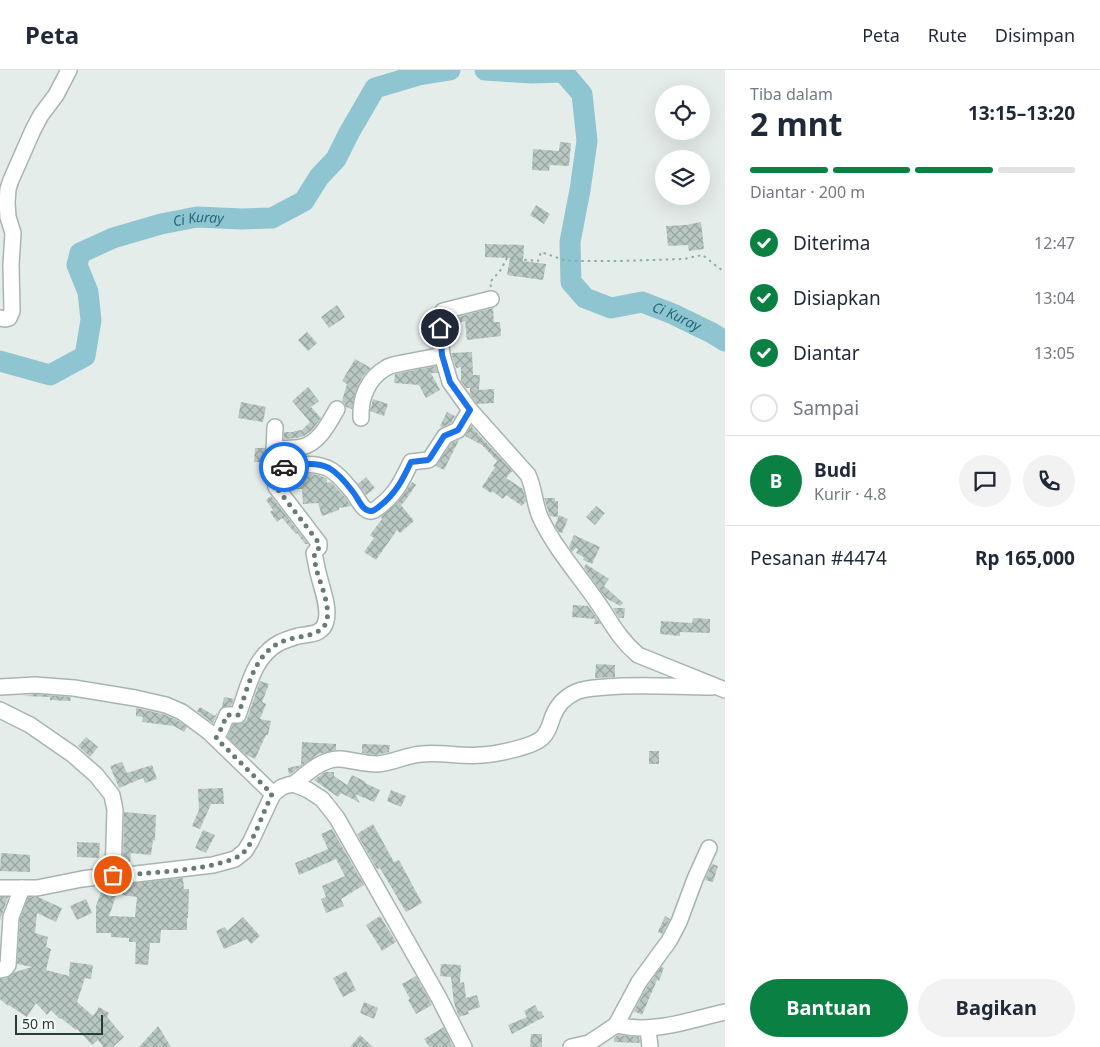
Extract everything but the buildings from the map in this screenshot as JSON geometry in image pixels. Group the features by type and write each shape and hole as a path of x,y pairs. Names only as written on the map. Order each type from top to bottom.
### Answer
{"street":[{"path":"0,318 5,320 9,318 12,311 11,265 13,233 8,217 8,189 33,130 41,115 56,95 69,70"},
{"path":"491,299 443,311 440,320 442,355 450,382 470,410 528,475 532,484 537,510 548,532 627,646 638,655 721,688"},
{"path":"361,418 360,407 363,395 379,372 391,366 442,355"},
{"path":"274,449 300,448 312,442 325,429 337,409"},
{"path":"276,468 308,464 329,468 353,492 365,509 373,511 389,499 397,490 411,462 428,460 444,436 458,430 470,410"},
{"path":"216,738 227,715 238,715 253,673 268,650 281,642 297,636 319,631 323,628 326,621 327,607 316,568 314,553 319,548 319,543 276,487 274,460 275,427"},
{"path":"0,687 35,685 74,688 166,705 182,712 216,738 272,794"},
{"path":"0,888 37,888 82,879 223,863 235,859 245,851 272,794 282,787 294,784 322,764 337,759 377,764 392,762 409,756 433,753 482,756 525,746 542,738 549,730 558,706 575,693 587,689 641,685 721,688"},
{"path":"0,710 30,725 72,754 96,775 112,795 115,810 113,875"},
{"path":"294,784 308,790 322,800 337,818 464,1047"},
{"path":"571,1047 589,1043 616,1025 639,982 669,941 679,922 709,848"},
{"path":"0,970 8,965 11,917 22,888"},
{"path":"616,1025 648,1029 669,1026 725,1012"},
{"path":"648,1029 650,1047"}],"path":[{"path":"491,299 490,282 500,271 507,258 538,261 541,252 564,260 575,261 684,258 702,255 725,271"}],"waterway":[{"name":"Ci Kuray","path":"0,361 50,375 85,356 91,320 88,292 77,265 80,253 113,238 161,224 197,217 272,218 304,201 319,177 336,159 375,88 419,75 450,70"},
{"name":"Ci Kuray","path":"485,70 531,73 563,72 582,94 587,141 570,242 571,282 585,298 611,308 642,302 673,314 725,341"}],"way so far":[{"path":"113,875 214,865 235,859 245,851 251,841 272,794 216,738 225,716 228,714 238,715 253,673 268,650 281,642 297,636 319,631 325,625 327,607 316,568 314,553 320,546 276,487 276,468 284,467"}],"route":[{"path":"284,467 317,465 329,468 336,473 365,509 369,511 373,511 389,499 397,490 411,462 428,460 444,436 458,430 470,410 450,382 442,355 440,328"}]}
